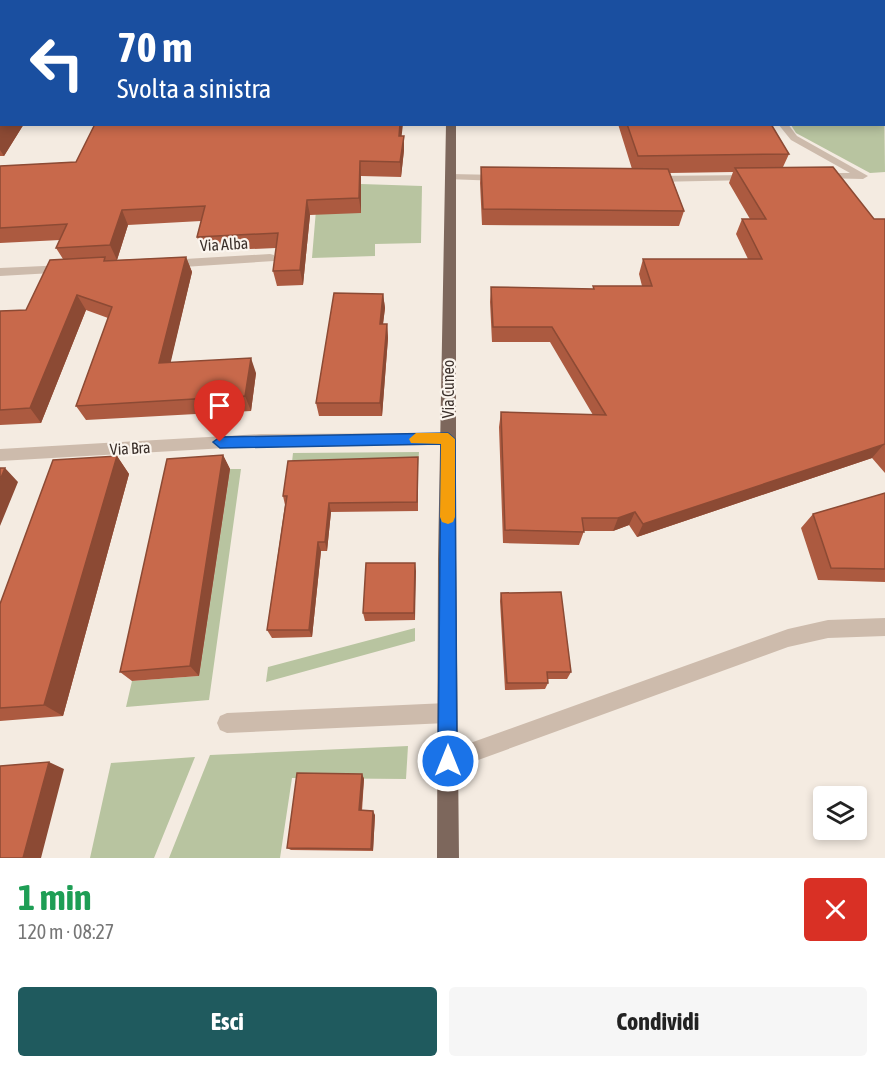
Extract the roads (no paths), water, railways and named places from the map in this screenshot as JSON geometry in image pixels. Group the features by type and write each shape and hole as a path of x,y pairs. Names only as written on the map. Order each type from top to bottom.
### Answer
{"main road":[{"name":"Via Cuneo","path":"448,858 451,126"}],"street":[{"path":"784,126 794,138 863,176 804,177"},
{"path":"450,177 516,178"},
{"path":"640,179 757,178"},
{"name":"Via Alba","path":"160,264 270,258"},
{"path":"0,272 80,268"},
{"name":"Via Bra","path":"0,455 261,440 448,439"},
{"path":"448,761 797,635 828,629 885,627"},
{"path":"227,723 447,713"}]}
